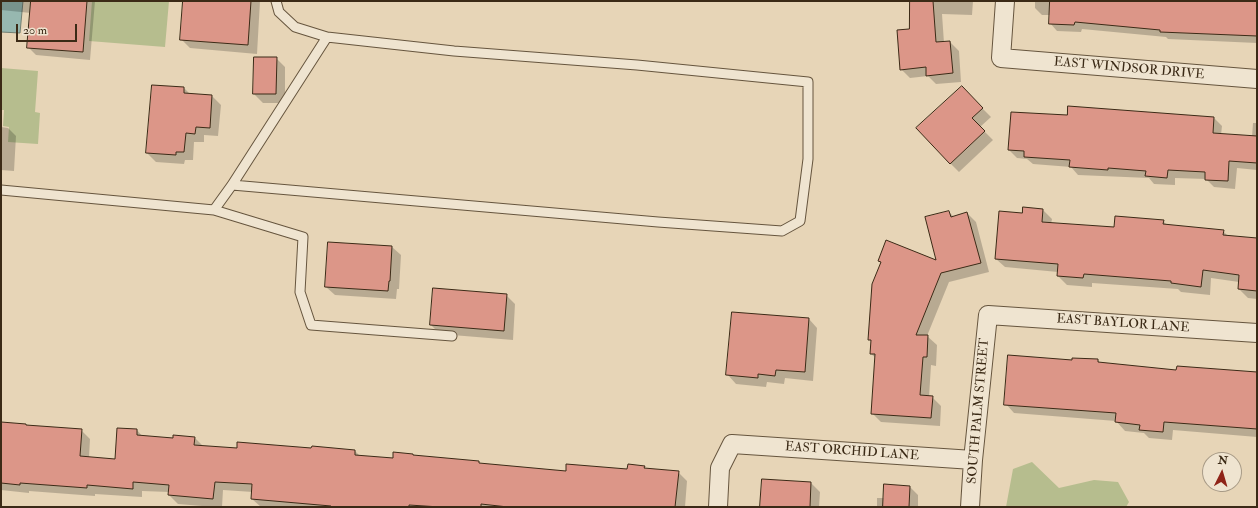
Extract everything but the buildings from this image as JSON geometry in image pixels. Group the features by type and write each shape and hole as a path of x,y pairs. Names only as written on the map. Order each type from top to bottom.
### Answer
{"street":[{"name":"EAST WINDSOR DRIVE","path":"1005,1 1001,58 1257,79"},
{"name":"EAST BAYLOR LANE","path":"988,315 1257,333"},
{"name":"SOUTH PALM STREET","path":"970,507 973,460 988,315"},
{"name":"EAST ORCHID LANE","path":"718,507 720,468 732,444 973,460"}],"lane":[{"path":"232,185 782,231 800,221 808,159 808,82 637,65 454,51 327,37 295,27 279,12 276,1"},
{"path":"214,210 232,185 327,37"},
{"path":"1,190 214,210 303,237 300,292 311,325 452,336"}],"green space":[{"path":"92,1 169,1 165,47 89,41"},
{"path":"1,68 38,71 35,112 40,113 38,144 8,142 9,127 3,126 4,110 1,110"},
{"path":"1032,462 1059,488 1094,480 1118,482 1129,502 1126,507 1006,507 1013,469"}],"water":[{"path":"1,1 23,1 20,33 1,32"}]}
